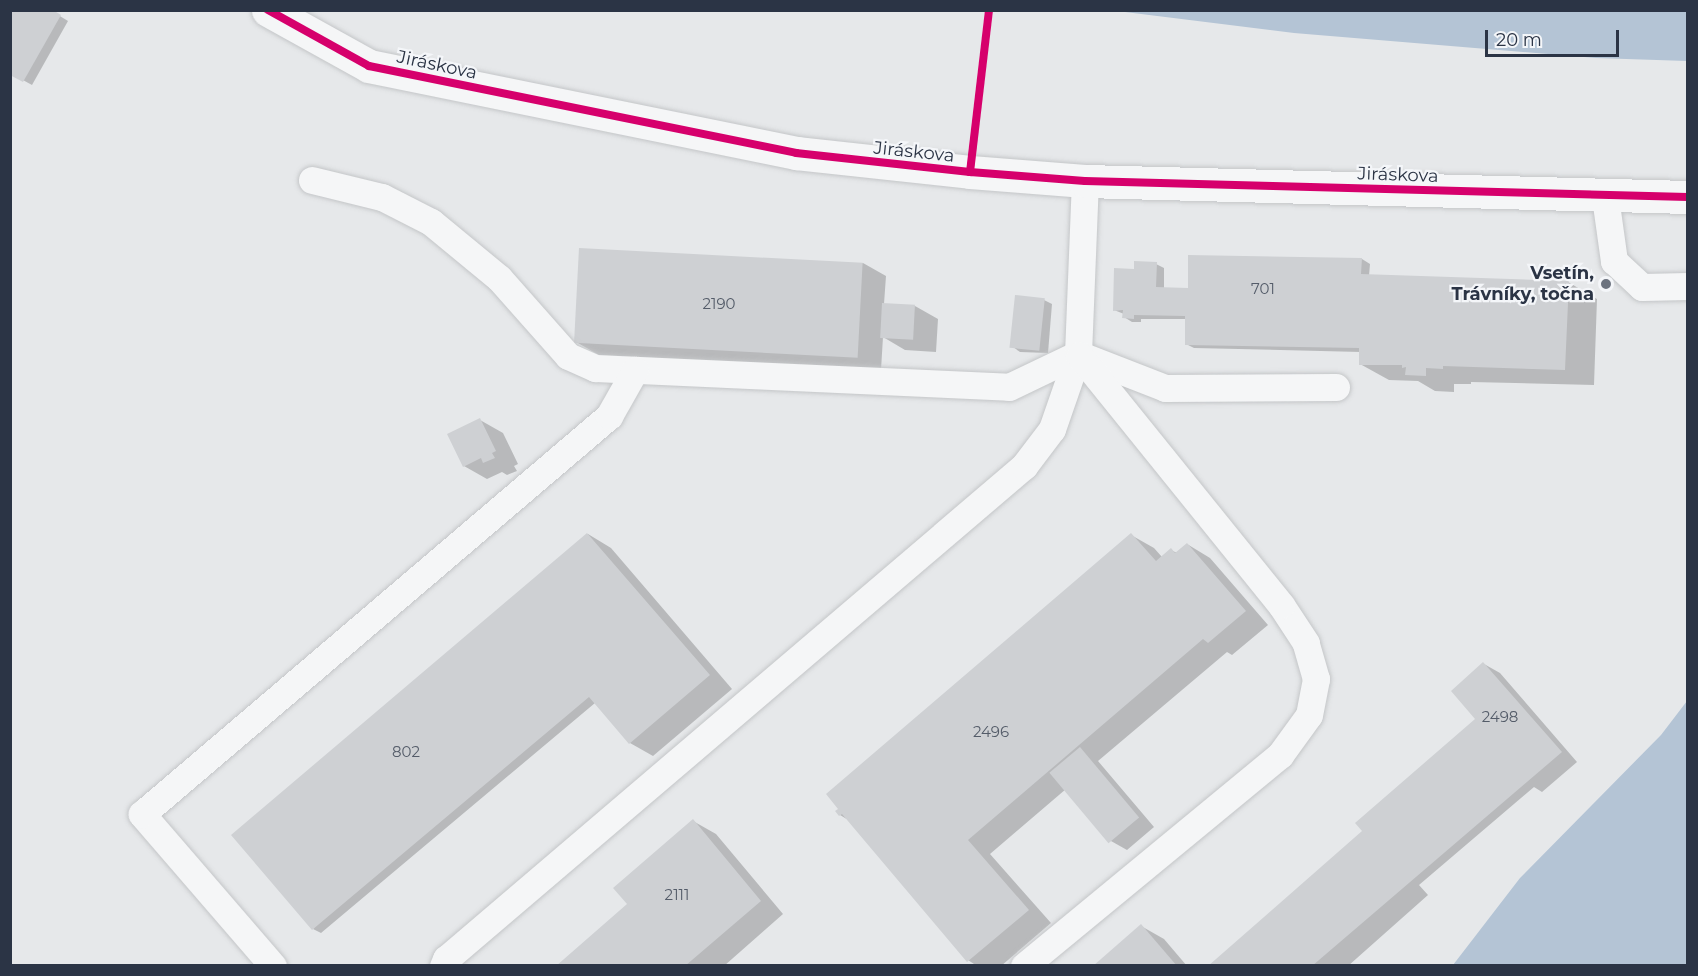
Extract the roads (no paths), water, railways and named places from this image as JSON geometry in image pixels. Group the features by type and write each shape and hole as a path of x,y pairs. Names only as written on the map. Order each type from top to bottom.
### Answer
{"street":[{"name":"Jiráskova","path":"268,10 369,66 796,153 958,171 1085,181 1605,197 1688,197"}],"lane":[{"path":"312,180 382,197 431,222 499,278 568,356 595,368 1009,387 1078,354 1165,388 1336,387"},
{"path":"443,966 455,951 1024,466 1052,429 1078,354 1085,181"},
{"path":"1605,197 1614,261 1642,287 1688,286"},
{"path":"1024,966 1280,755 1309,715 1316,679 1306,643 1281,605 1078,354"},
{"path":"273,966 142,814 609,416 635,370"}],"water":[{"path":"1117,11 1687,11 1687,61 1596,58 1294,33"},
{"path":"1687,701 1687,965 1453,965 1520,878 1661,735"}],"place":[{"name":"Vsetín, Trávníky, točna","path":"1606,284"}]}
